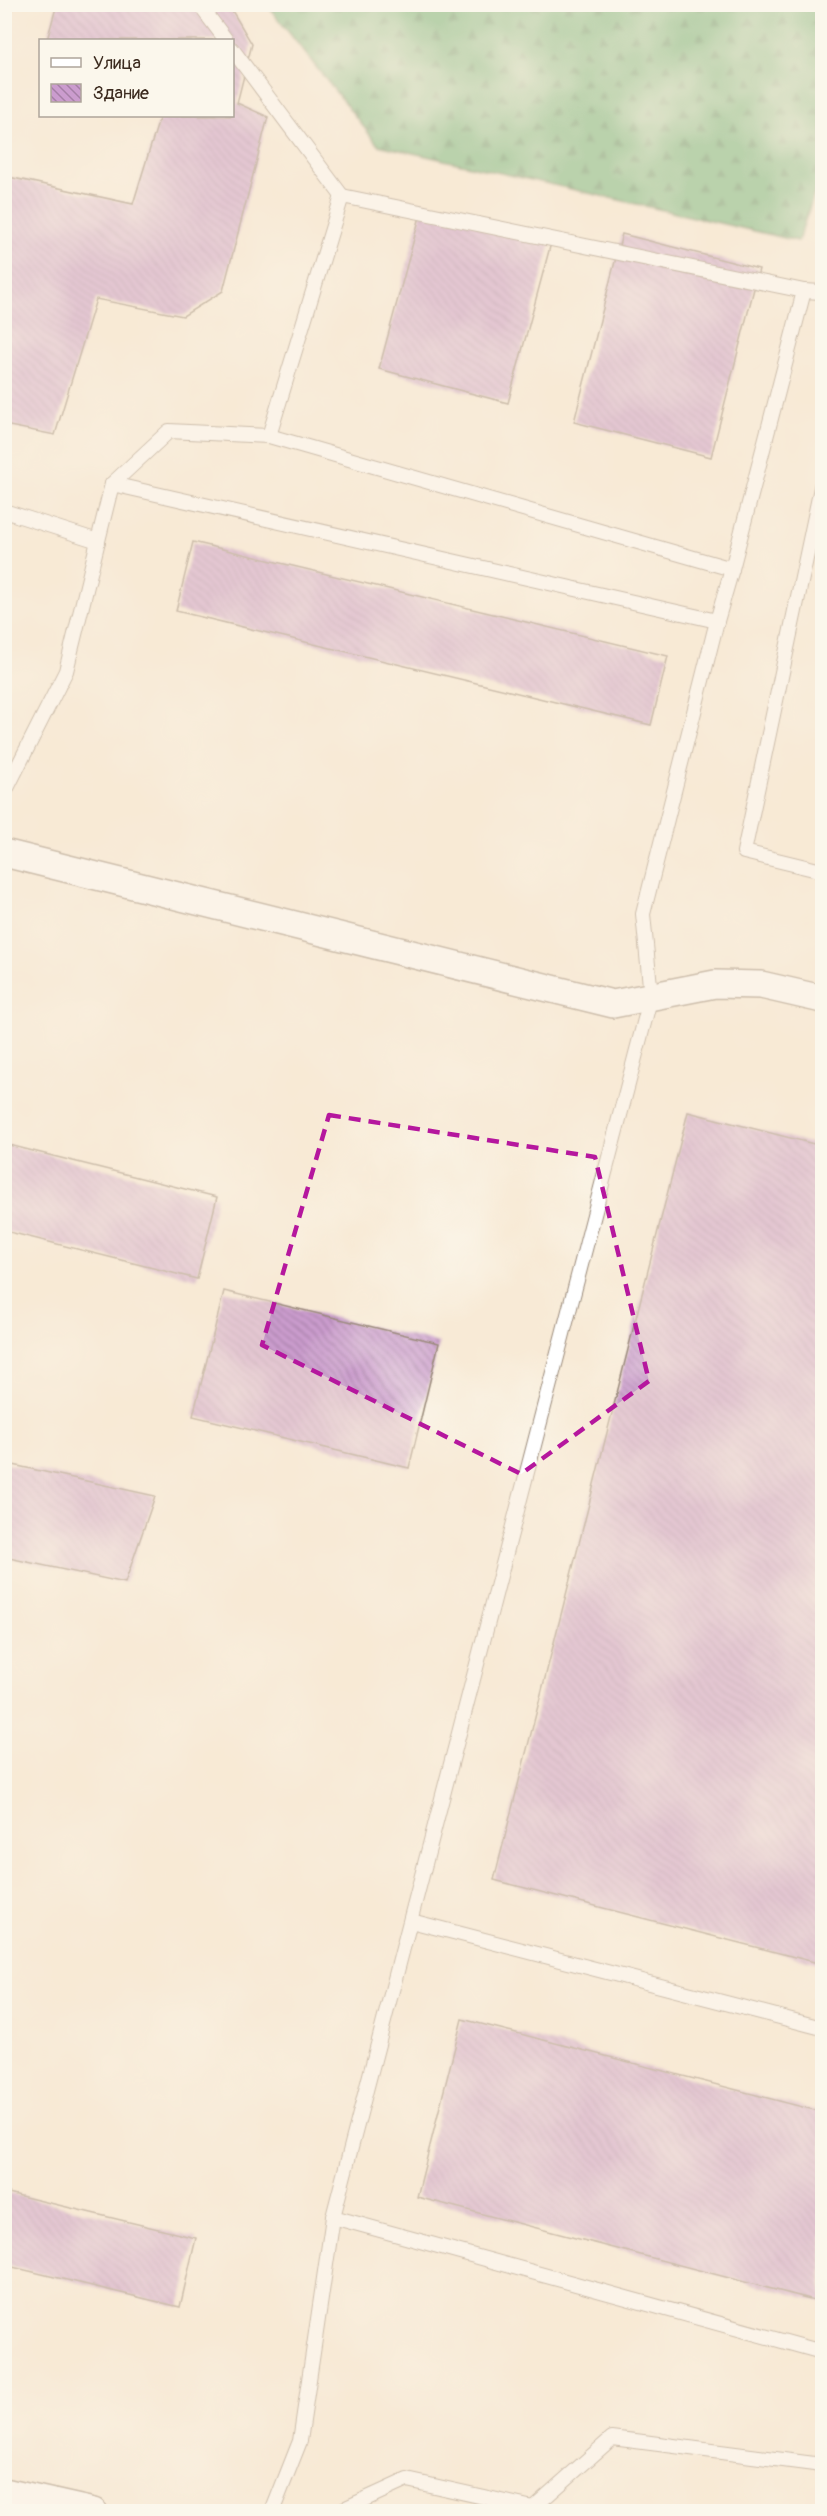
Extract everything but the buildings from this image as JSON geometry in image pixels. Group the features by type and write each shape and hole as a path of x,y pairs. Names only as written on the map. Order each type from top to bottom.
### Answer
{"street":[{"path":"4,853 613,1004 715,984 761,985 822,999"},
{"path":"4,2492 93,2511"}],"lane":[{"path":"4,10 6,4"},
{"path":"199,4 225,39"},
{"path":"234,52 342,196 804,291 822,292"},
{"path":"269,436 342,196"},
{"path":"272,2511 300,2441 333,2217 651,996 643,914 804,291"},
{"path":"4,794 66,671 112,484 169,431 269,436 732,569"},
{"path":"822,483 744,852 822,870"},
{"path":"112,484 717,621"},
{"path":"4,511 98,542"},
{"path":"411,1921 822,2028"},
{"path":"333,2217 822,2352"},
{"path":"337,2511 407,2480 534,2510 612,2438 822,2465"}],"highlighted area":[{"path":"329,1115 595,1157 649,1381 521,1474 262,1345"}],"green space":[{"path":"267,5 822,5 822,171 798,241 378,145"}]}
